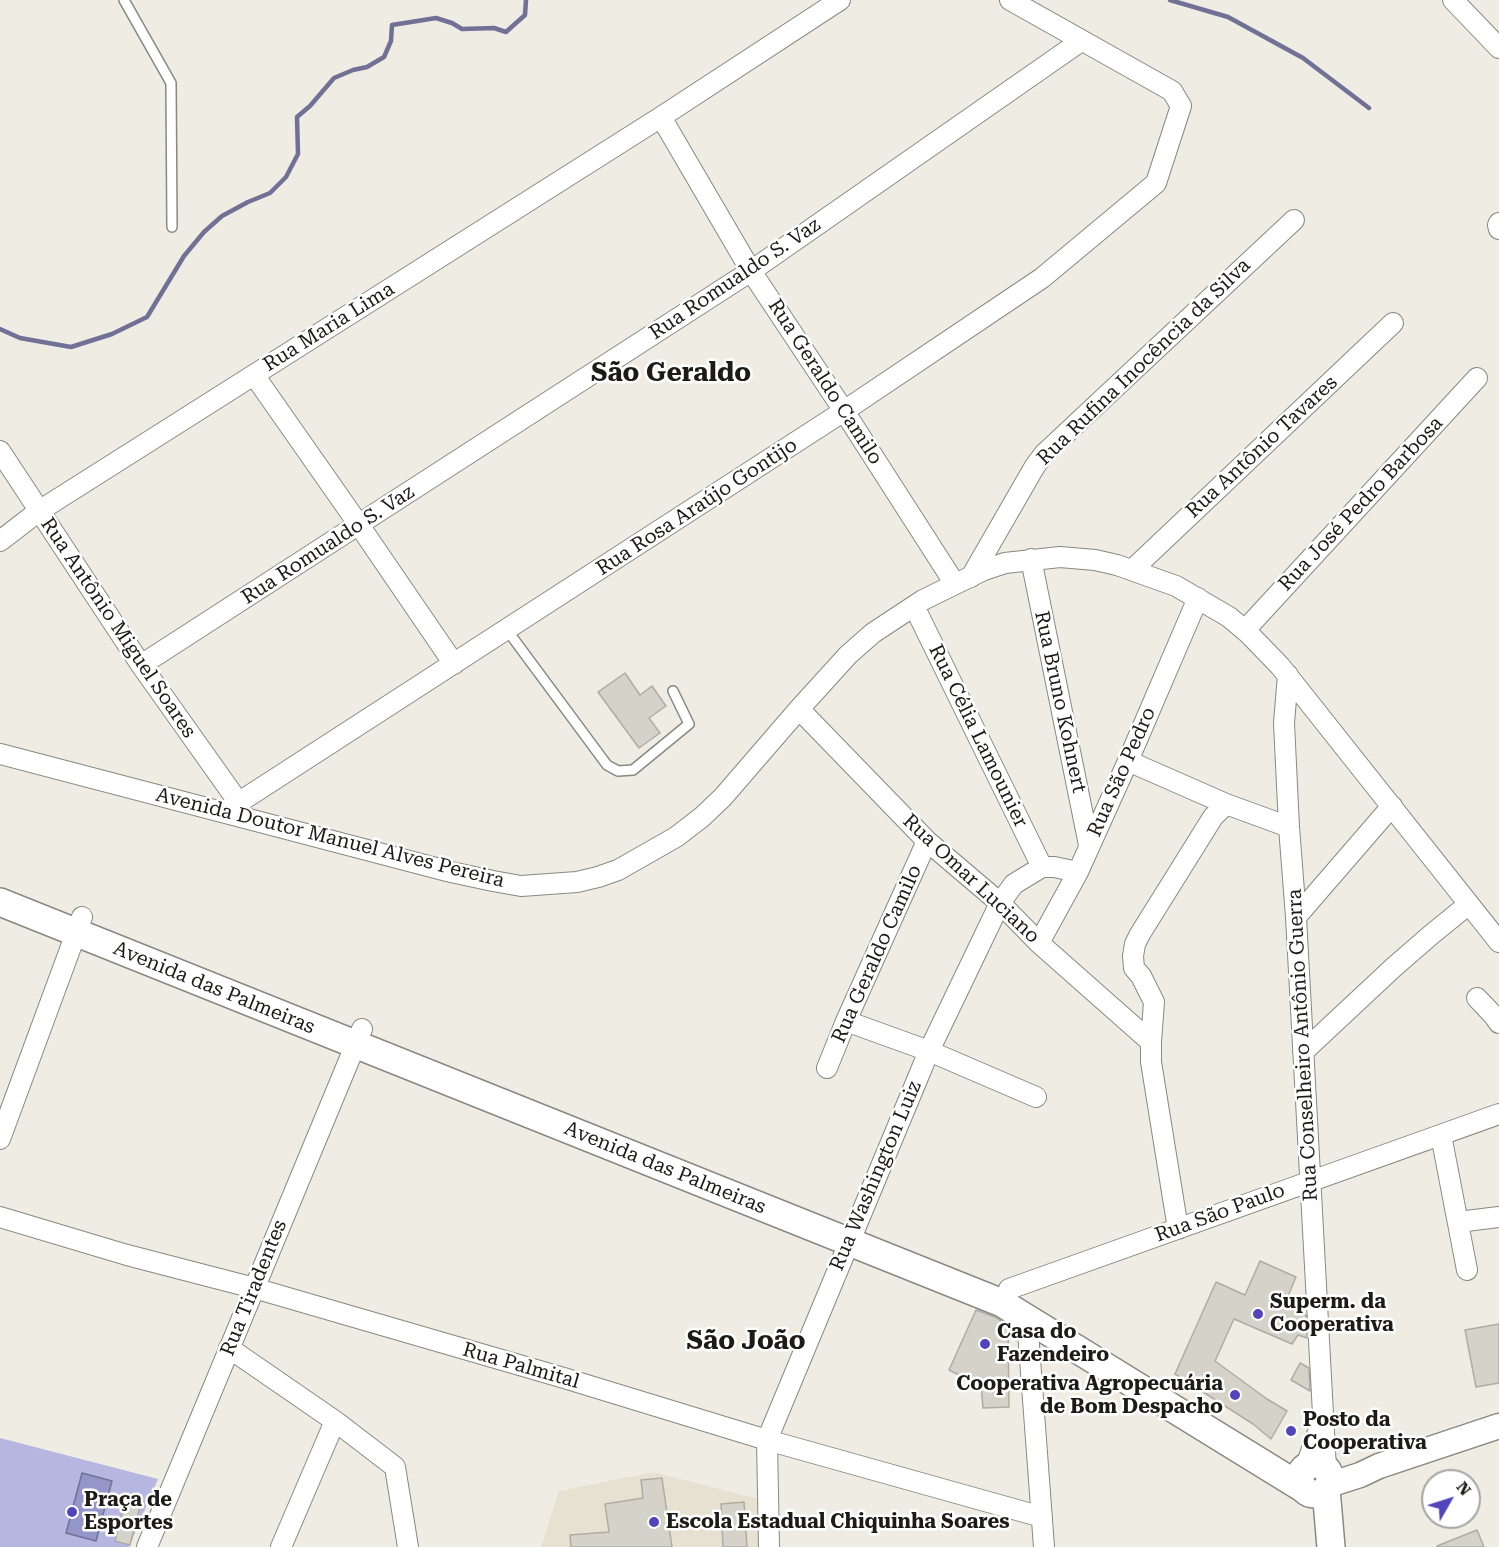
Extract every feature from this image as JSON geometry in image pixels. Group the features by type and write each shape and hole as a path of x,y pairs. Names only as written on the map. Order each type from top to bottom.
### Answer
{"main road":[{"name":"Avenida das Palmeiras","path":"0,884 79,924 852,1234 1002,1303 1316,1479"},
{"name":"Avenida das Palmeiras","path":"0,902 79,924"},
{"name":"Avenida das Palmeiras","path":"852,1234 970,1271 1009,1289 1266,1452 1316,1479"},
{"path":"1316,1479 1328,1516 1331,1547"}],"street":[{"name":"Rua Maria Lima","path":"0,541 39,511 661,117 840,0"},
{"path":"1010,0 1081,41"},
{"path":"1453,0 1499,48"},
{"name":"Rua Rosa Araújo Gontijo","path":"232,808 844,411 1042,278 1156,183 1181,106 1172,91 1081,41"},
{"name":"Rua Romualdo S. Vaz","path":"141,665 751,271 1081,41"},
{"name":"Rua Geraldo Camilo","path":"661,117 751,271 844,411 963,580"},
{"name":"Rua Rufina Inocência da Silva","path":"963,580 1044,454 1294,220"},
{"name":"Rua Antônio Tavares","path":"1132,570 1393,323"},
{"path":"254,375 454,664"},
{"name":"Rua José Pedro Barbosa","path":"1245,630 1477,378"},
{"name":"Rua Antônio Miguel Soares","path":"0,451 232,808"},
{"name":"Avenida Doutor Manuel Alves Pereira","path":"0,754 232,808 429,866 493,881 521,886 577,882 598,877 634,861 676,837 702,817 848,655 873,633 922,600 1005,563 1060,557 1083,559 1132,570 1176,586 1229,616 1245,630 1288,675 1499,942"},
{"name":"Rua Bruno Kohnert","path":"1031,559 1089,845"},
{"name":"Rua São Pedro","path":"1040,943 1078,872 1198,598"},
{"name":"Rua Célia Lamounier","path":"914,606 1042,867"},
{"name":"Rua Conselheiro Antônio Guerra","path":"1288,675 1284,723 1289,827 1324,1415 1316,1479"},
{"name":"Rua Omar Luciano","path":"799,708 927,841 1000,903 1040,943 1151,1042"},
{"path":"1128,761 1226,804 1289,827"},
{"path":"1178,1229 1151,1062 1154,1002 1142,976 1134,968 1132,956 1140,934 1213,817 1226,804"},
{"path":"1296,917 1392,806"},
{"name":"Rua Geraldo Camilo","path":"827,1068 927,841"},
{"path":"1042,867 1078,872"},
{"name":"Rua Washington Luiz","path":"769,1547 767,1440 929,1051 1000,903 1014,884 1042,867"},
{"path":"1303,1052 1394,967 1469,904"},
{"path":"0,1139 79,924"},
{"path":"1477,998 1499,1023"},
{"path":"846,1021 929,1051 1036,1097"},
{"name":"Rua Tiradentes","path":"147,1547 359,1037"},
{"name":"Rua São Paulo","path":"1009,1289 1499,1114"},
{"path":"1441,1135 1467,1270"},
{"name":"Rua Palmital","path":"0,1217 564,1378 767,1440 1042,1517"},
{"path":"1458,1222 1499,1217"},
{"path":"1027,1319 1044,1547"},
{"path":"229,1348 335,1421 395,1467 408,1547"},
{"path":"281,1547 335,1421"},
{"path":"1316,1479 1360,1475 1379,1466 1499,1426"}],"lane":[{"path":"124,0 171,84 172,227"},
{"path":"507,630 607,765 618,771 633,770 689,724 673,691"}],"shaded area":[{"name":"Praça de Esportes","path":"0,1438 158,1479 129,1547 0,1547"},
{"name":"Escola Estadual Chiquinha Soares","path":"653,1472 759,1499 760,1547 541,1547 559,1491"},
{"path":"82,1473 112,1481 96,1541 66,1533"}],"building":[{"path":"625,673 640,695 652,686 666,706 649,718 660,733 639,748 598,692"},
{"path":"1260,1261 1296,1277 1284,1306 1306,1315 1307,1338 1298,1335 1292,1344 1234,1319 1215,1361 1287,1411 1271,1439 1253,1424 1175,1374 1216,1282 1245,1295"},
{"name":"Casa do Fazendeiro","path":"976,1310 1008,1325 1009,1407 983,1408 981,1386 949,1370"},
{"path":"1499,1324 1499,1383 1476,1387 1465,1330"},
{"path":"1300,1363 1309,1368 1310,1391 1291,1380"},
{"path":"662,1478 672,1547 571,1547 570,1535 609,1532 605,1504 643,1498 641,1480"},
{"path":"125,1502 140,1506 130,1545 115,1541"},
{"path":"744,1502 747,1547 723,1547 721,1504"},
{"path":"1477,1530 1484,1547 1437,1547 1437,1546"}],"waterway":[{"path":"0,329 20,338 71,347 112,334 147,317 184,256 204,232 222,216 270,193 286,177 298,154 297,117 310,106 334,78 367,67 384,57 391,41 392,25 436,18 462,29 494,28 506,32 525,15 526,0"},
{"path":"1170,0 1228,17 1303,58 1369,108"}],"place":[{"name":"Superm. da Cooperativa","path":"1258,1314"},
{"name":"Casa do Fazendeiro","path":"985,1344"},
{"name":"Cooperativa Agropecuária de Bom Despacho","path":"1235,1395"},
{"name":"Posto da Cooperativa","path":"1291,1431"},
{"name":"Praça de Esportes","path":"72,1512"},
{"name":"Escola Estadual Chiquinha Soares","path":"654,1522"}],"district":[{"name":"São Geraldo","path":"671,373"},
{"name":"São João","path":"746,1341"}]}
